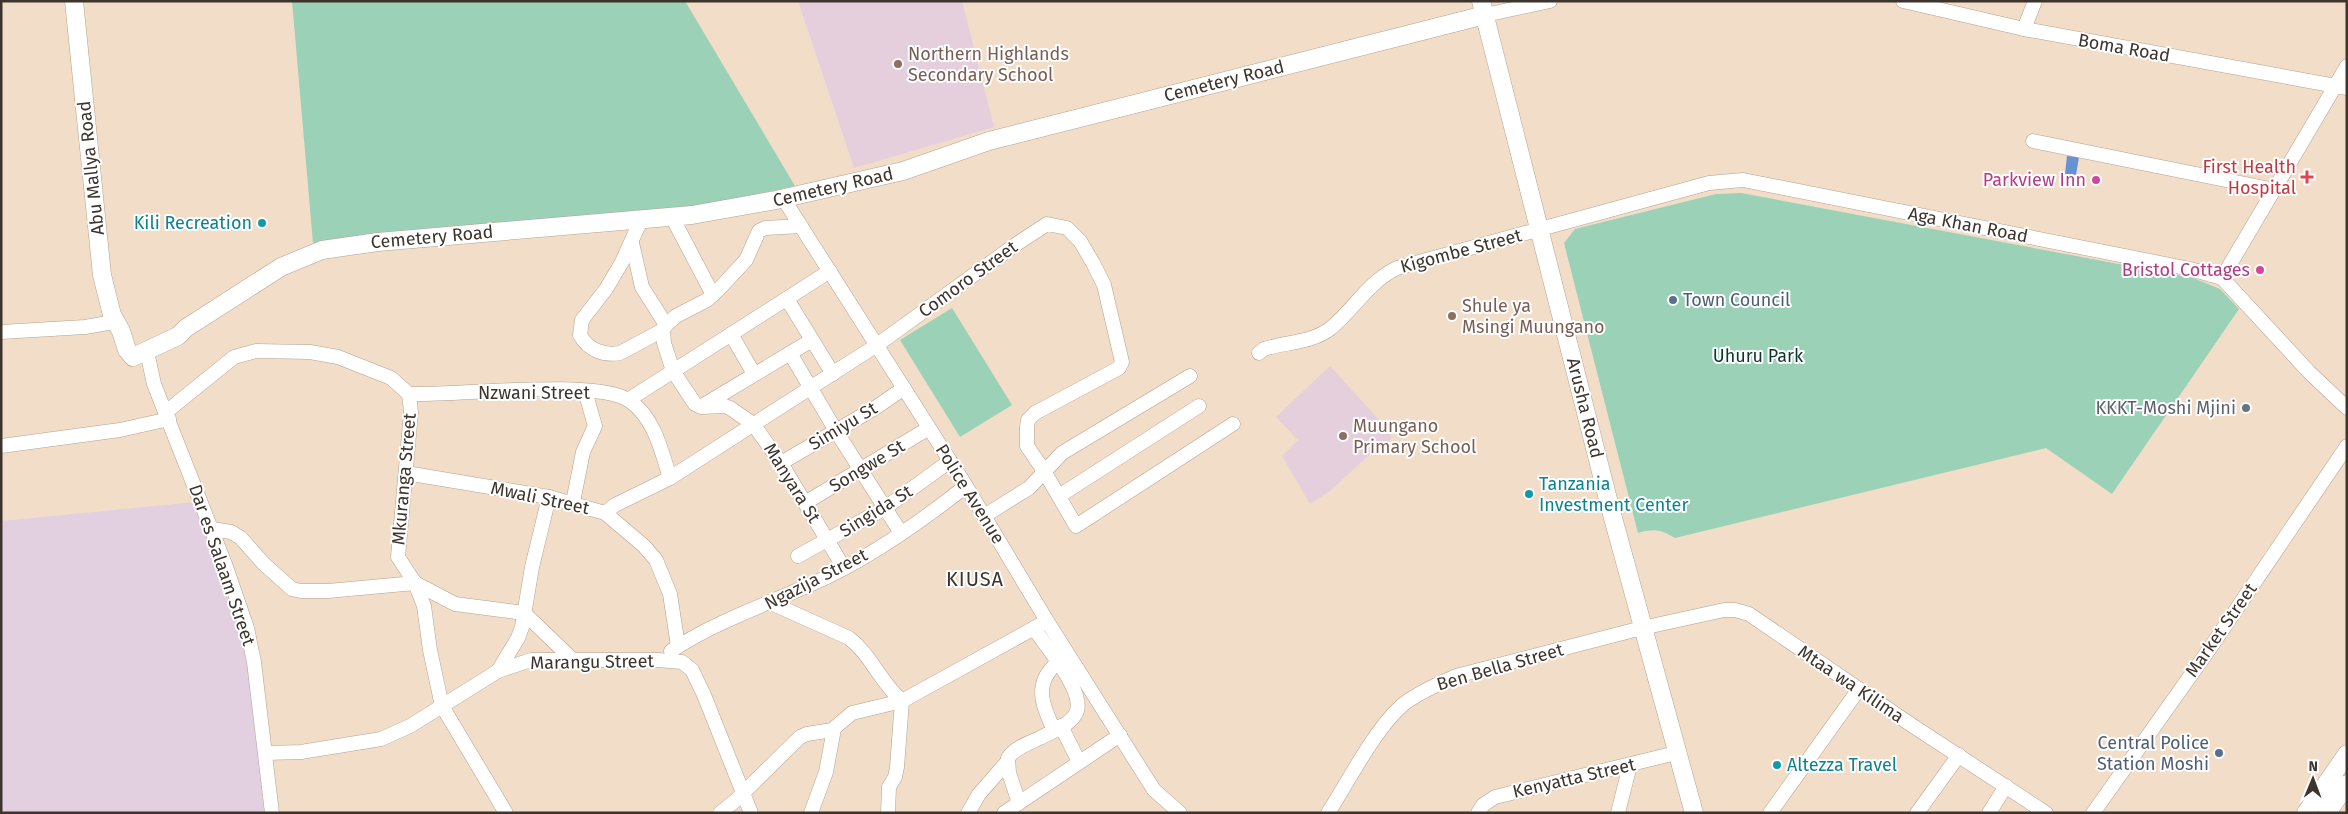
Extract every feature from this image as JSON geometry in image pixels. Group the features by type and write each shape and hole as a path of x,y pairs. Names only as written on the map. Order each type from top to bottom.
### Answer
{"main road":[{"name":"Abu Mallya Road","path":"74,1 102,276 118,326"},
{"name":"Cemetery Road","path":"137,350 178,336 186,328 280,267 322,250 387,241 672,217 783,198 903,171 989,141 1483,8"},
{"name":"Arusha Road","path":"1483,8 1642,628 1694,813"},
{"path":"118,326 134,335 137,350"},
{"path":"2306,813 2347,754"},
{"path":"2327,813 2347,784"}],"street":[{"path":"1483,8 1550,1"},
{"name":"Boma Road","path":"1903,1 2024,29 2341,87"},
{"path":"2024,29 2035,1"},
{"path":"2347,66 2341,87 2275,190 2222,278 2309,372 2347,408"},
{"path":"2033,141 2275,190"},
{"name":"Aga Khan Road","path":"1540,230 1709,183 1743,180 2190,269 2222,278"},
{"name":"Police Avenue","path":"783,198 966,486 1047,621 1154,790 1180,813"},
{"path":"672,217 713,295"},
{"path":"641,220 632,243 606,289 582,320 580,335 587,344 599,352 613,355 620,354 665,328 676,316 713,295 746,260 759,231 765,228 801,226"},
{"name":"Comoro Street","path":"605,513 615,505 670,478 833,374 1048,224 1067,228 1080,241 1104,285 1122,362 1119,368 1035,413 1028,420 1027,446 1044,471"},
{"name":"Kigombe Street","path":"1259,353 1264,349 1305,340 1322,334 1331,328 1373,283 1397,268 1540,230"},
{"path":"632,243 642,287 665,328 664,343 674,371 691,399 701,407 725,406 754,424"},
{"path":"670,478 651,424 628,400 830,271"},
{"path":"787,299 833,374"},
{"path":"1,332 118,326"},
{"path":"731,334 754,374"},
{"path":"701,407 812,340"},
{"name":"Dar es Salaam Street","path":"137,350 154,384 212,529 247,628 254,662 272,813"},
{"name":"Mkuranga Street","path":"1,446 120,430 167,416 234,357 256,351 310,352 338,357 391,378 409,394 411,412 398,557 415,583 424,606 430,650 442,706 502,811"},
{"path":"790,353 860,470 901,533"},
{"path":"984,516 1029,488 1062,452 1190,376"},
{"name":"Simiyu St","path":"781,463 904,388"},
{"name":"Nzwani Street","path":"409,394 558,389 585,391 628,400"},
{"path":"572,502 582,452 595,426 585,391"},
{"path":"1059,496 1199,406"},
{"name":"Manyara St","path":"754,424 781,463 844,568"},
{"path":"1044,471 1076,526 1233,424"},
{"name":"Songwe St","path":"805,504 929,428"},
{"name":"Market Street","path":"2093,813 2208,651 2347,446"},
{"name":"Singida St","path":"798,556 885,508 950,462"},
{"name":"Mwali Street","path":"406,473 549,497 572,502 605,513 638,540 656,560 670,594 678,646"},
{"name":"Ngazija Street","path":"658,660 678,646 844,568 929,515 966,486"},
{"path":"498,672 518,638 532,567 549,497"},
{"path":"212,529 231,532 241,538 264,564 292,588 300,591 358,590 415,583 455,604 524,613 572,659"},
{"path":"771,603 849,638 857,644 884,683 902,701 897,766 895,777 889,787 888,813"},
{"name":"Mtaa wa Kilima","path":"1642,628 1724,610 1735,610 1748,614 2046,813"},
{"path":"811,813 828,766 834,729 846,716 902,701 1047,621"},
{"path":"968,813 979,794 1008,761 1010,755 1074,717 1078,708 1078,701 1058,662 1034,628"},
{"name":"Ben Bella Street","path":"1328,813 1376,736 1404,703 1428,688 1456,676 1642,628"},
{"name":"Marangu Street","path":"266,753 302,752 381,739 410,726 498,672 530,660 658,660 682,662 692,670 751,813"},
{"path":"1058,662 1047,672 1041,695 1045,711 1079,762"},
{"path":"1770,813 1859,689"},
{"path":"721,812 800,737 834,729"},
{"path":"1004,813 1120,735"},
{"name":"Kenyatta Street","path":"1478,813 1483,805 1496,797 1676,753"},
{"path":"1916,813 1959,755"},
{"path":"1008,761 1019,803"},
{"path":"1618,813 1630,765"},
{"path":"1989,813 2006,786"},
{"path":"721,812 739,813"}],"shaded area":[{"name":"Northern Highlands Secondary School","path":"798,1 962,1 994,127 854,168"},
{"name":"Muungano Primary School","path":"1330,366 1391,433 1391,439 1370,454 1330,491 1310,504 1282,456 1298,440 1276,417"},
{"path":"196,502 247,639 264,813 1,813 1,521"}],"green space":[{"path":"292,1 685,1 795,186 692,209 313,243"},
{"name":"Uhuru Park","path":"1741,193 2193,278 2220,289 2239,309 2112,494 2046,448 1675,538 1657,531 1638,533 1564,243 1575,229 1716,194"},
{"path":"952,308 1012,405 960,437 900,340"}],"water":[{"path":"2067,156 2079,157 2076,175 2065,174"}],"place":[{"name":"Northern Highlands Secondary School","path":"898,64"},
{"name":"First Health Hospital","path":"2307,177"},
{"name":"Parkview Inn","path":"2096,180"},
{"name":"Kili Recreation","path":"262,223"},
{"name":"Bristol Cottages","path":"2260,270"},
{"name":"Town Council","path":"1673,300"},
{"name":"Shule ya Msingi Muungano","path":"1452,316"},
{"name":"KKKT-Moshi Mjini","path":"2246,408"},
{"name":"Muungano Primary School","path":"1343,436"},
{"name":"Tanzania Investment Center","path":"1529,494"},
{"name":"Central Police Station Moshi","path":"2219,753"},
{"name":"Altezza Travel","path":"1777,765"}],"district":[{"name":"KIUSA","path":"975,579"}]}
